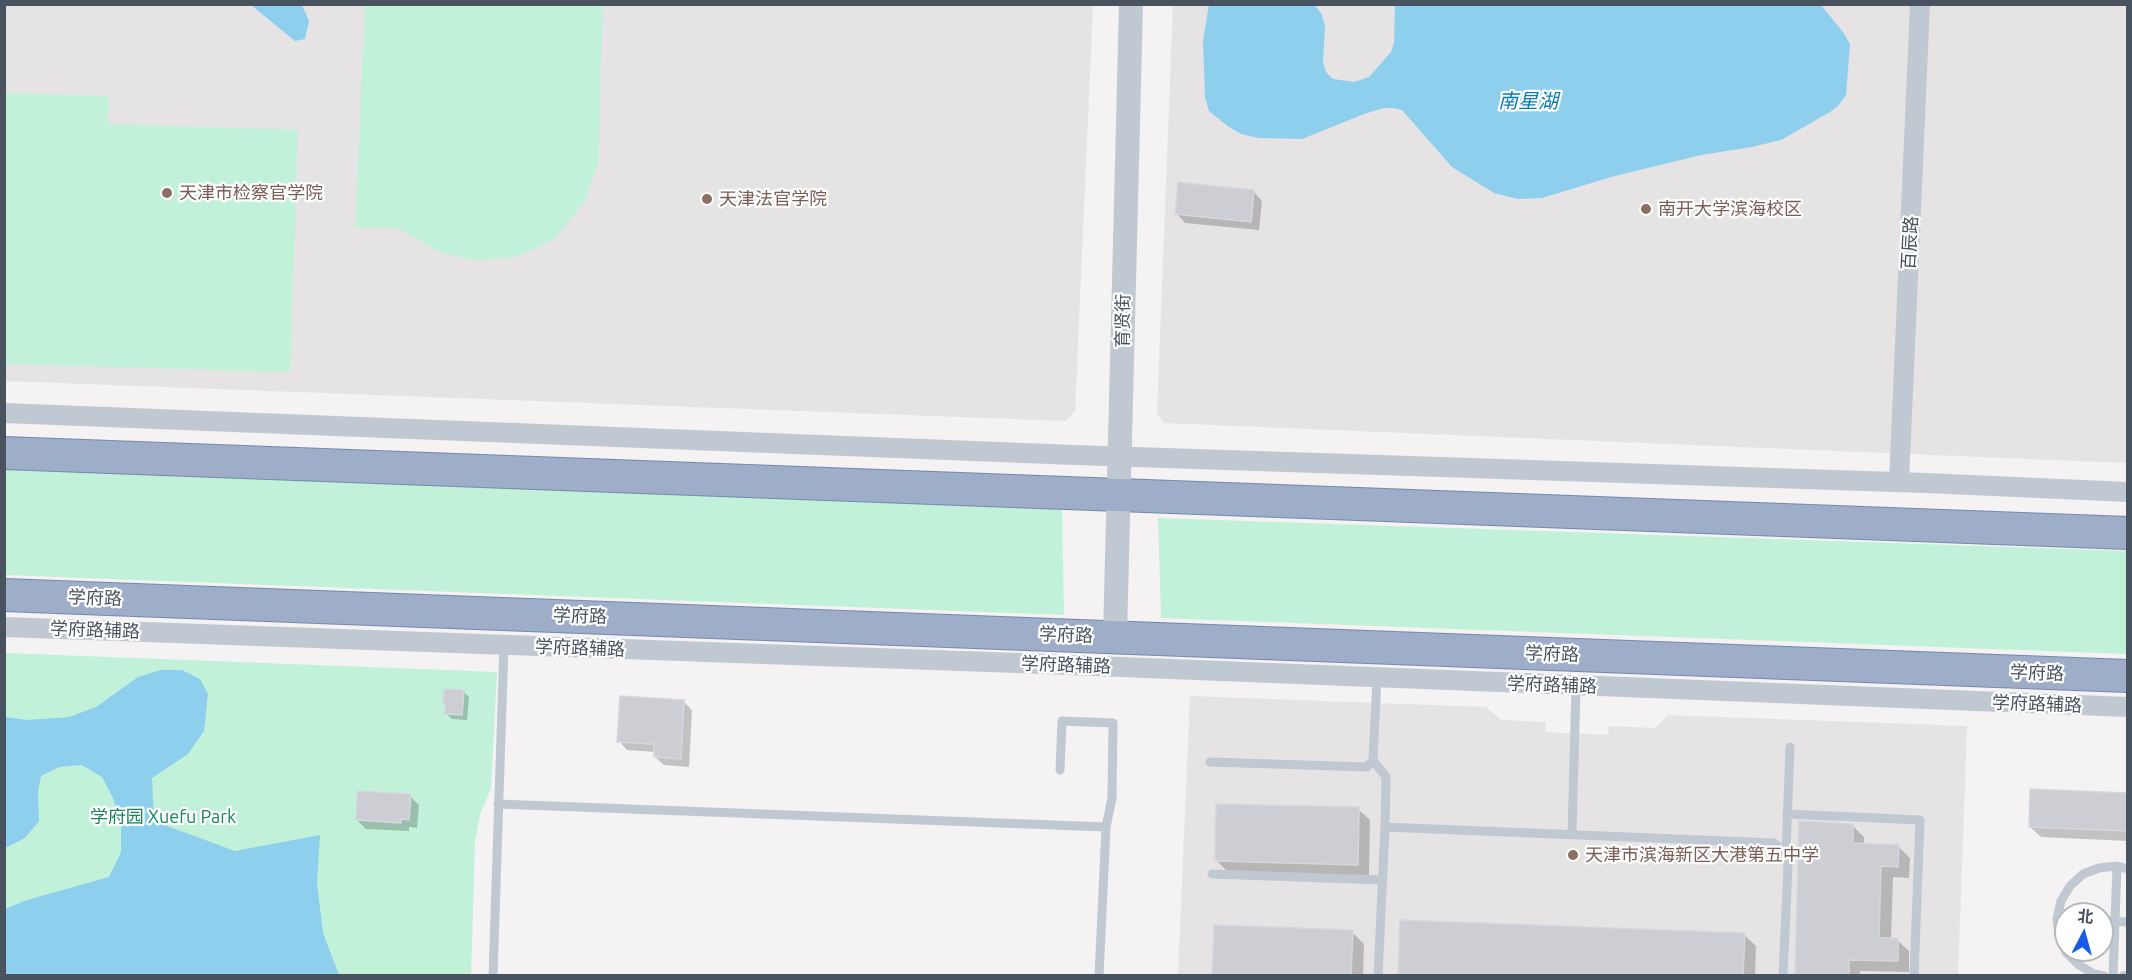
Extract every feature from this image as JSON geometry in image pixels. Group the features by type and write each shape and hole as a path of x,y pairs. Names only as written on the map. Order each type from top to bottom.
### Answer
{"highway":[{"path":"4,453 2127,533"},
{"name":"学府路","path":"4,595 2127,676"}],"street":[{"name":"育贤街","path":"1115,637 1131,4"},
{"name":"百辰路","path":"1899,482 1920,4"},
{"path":"4,413 2127,492"},
{"name":"学府路辅路","path":"4,627 2127,707"}],"lane":[{"path":"493,975 504,646"},
{"path":"1210,762 1367,767 1373,760 1377,678"},
{"path":"1572,834 1576,686"},
{"path":"1060,770 1062,721 1113,723 1112,798 1106,827 1099,975"},
{"path":"1783,975 1790,747"},
{"path":"1373,760 1386,777 1378,975"},
{"path":"498,804 1106,827"},
{"path":"1787,814 1920,820 1914,975"},
{"path":"1385,826 1774,843 1786,853"},
{"path":"2061,902 2070,886 2083,874 2099,868 2117,866 2127,869"},
{"path":"2113,975 2117,866"},
{"path":"1212,874 1383,880"},
{"path":"2115,921 2127,922"},
{"path":"2076,962 2094,974 2104,975"}],"shaded area":[{"name":"天津法官学院","path":"5,5 1093,5 1075,411 1066,421 5,381"},
{"name":"南开大学滨海校区","path":"1173,5 2127,5 2127,463 1164,423 1157,414"},
{"name":"天津市滨海新区大港第五中学","path":"1190,696 1486,707 1501,720 1546,722 1545,732 1608,735 1609,726 1655,728 1668,715 1967,726 1958,975 1178,976"}],"green space":[{"path":"365,5 603,5 598,163 585,201 553,240 516,257 475,260 442,253 398,228 355,227"},
{"path":"5,93 109,96 108,124 298,130 290,372 5,364"},
{"path":"5,468 1062,509 1064,615 5,575"},
{"path":"1158,518 2127,551 2127,654 1161,618"},
{"name":"学府园 Xuefu Park","path":"5,653 497,672 491,788 480,815 475,842 471,975 5,976"}],"water":[{"name":"南星湖","path":"1209,4 1315,5 1322,15 1325,26 1323,63 1326,72 1333,79 1354,82 1369,77 1391,52 1394,43 1395,5 1821,5 1850,44 1846,95 1830,112 1781,140 1701,155 1611,177 1542,198 1518,199 1494,193 1452,167 1402,110 1384,108 1302,139 1259,138 1241,134 1229,127 1209,111 1205,98 1203,41"},
{"path":"251,5 302,5 309,21 305,39 295,41"},
{"path":"161,670 182,670 200,679 208,694 204,731 188,754 152,778 154,821 235,851 320,835 317,883 323,933 339,975 5,975 5,909 27,900 109,877 121,852 121,824 113,798 102,777 82,765 59,767 41,776 38,791 39,821 25,838 5,848 5,717 28,720 69,717 96,707 138,677"}],"building":[{"path":"1178,182 1254,190 1251,222 1175,214"},
{"path":"444,689 464,690 462,715 445,714"},
{"path":"620,696 684,700 681,759 654,757 654,744 617,742"},
{"path":"2030,789 2127,793 2127,831 2029,827"},
{"path":"357,791 411,794 409,820 401,819 401,823 356,820"},
{"path":"1216,804 1359,807 1358,865 1215,861"},
{"path":"1799,821 1853,824 1853,843 1899,845 1898,867 1881,866 1879,938 1898,938 1898,961 1849,960 1849,975 1795,975"},
{"path":"1400,920 1745,933 1743,975 1398,975"},
{"path":"1214,925 1353,930 1351,975 1212,975"}],"place":[{"name":"天津市检察官学院","path":"167,193"},
{"name":"天津法官学院","path":"707,199"},
{"name":"南开大学滨海校区","path":"1646,209"},
{"name":"天津市滨海新区大港第五中学","path":"1573,855"}]}
